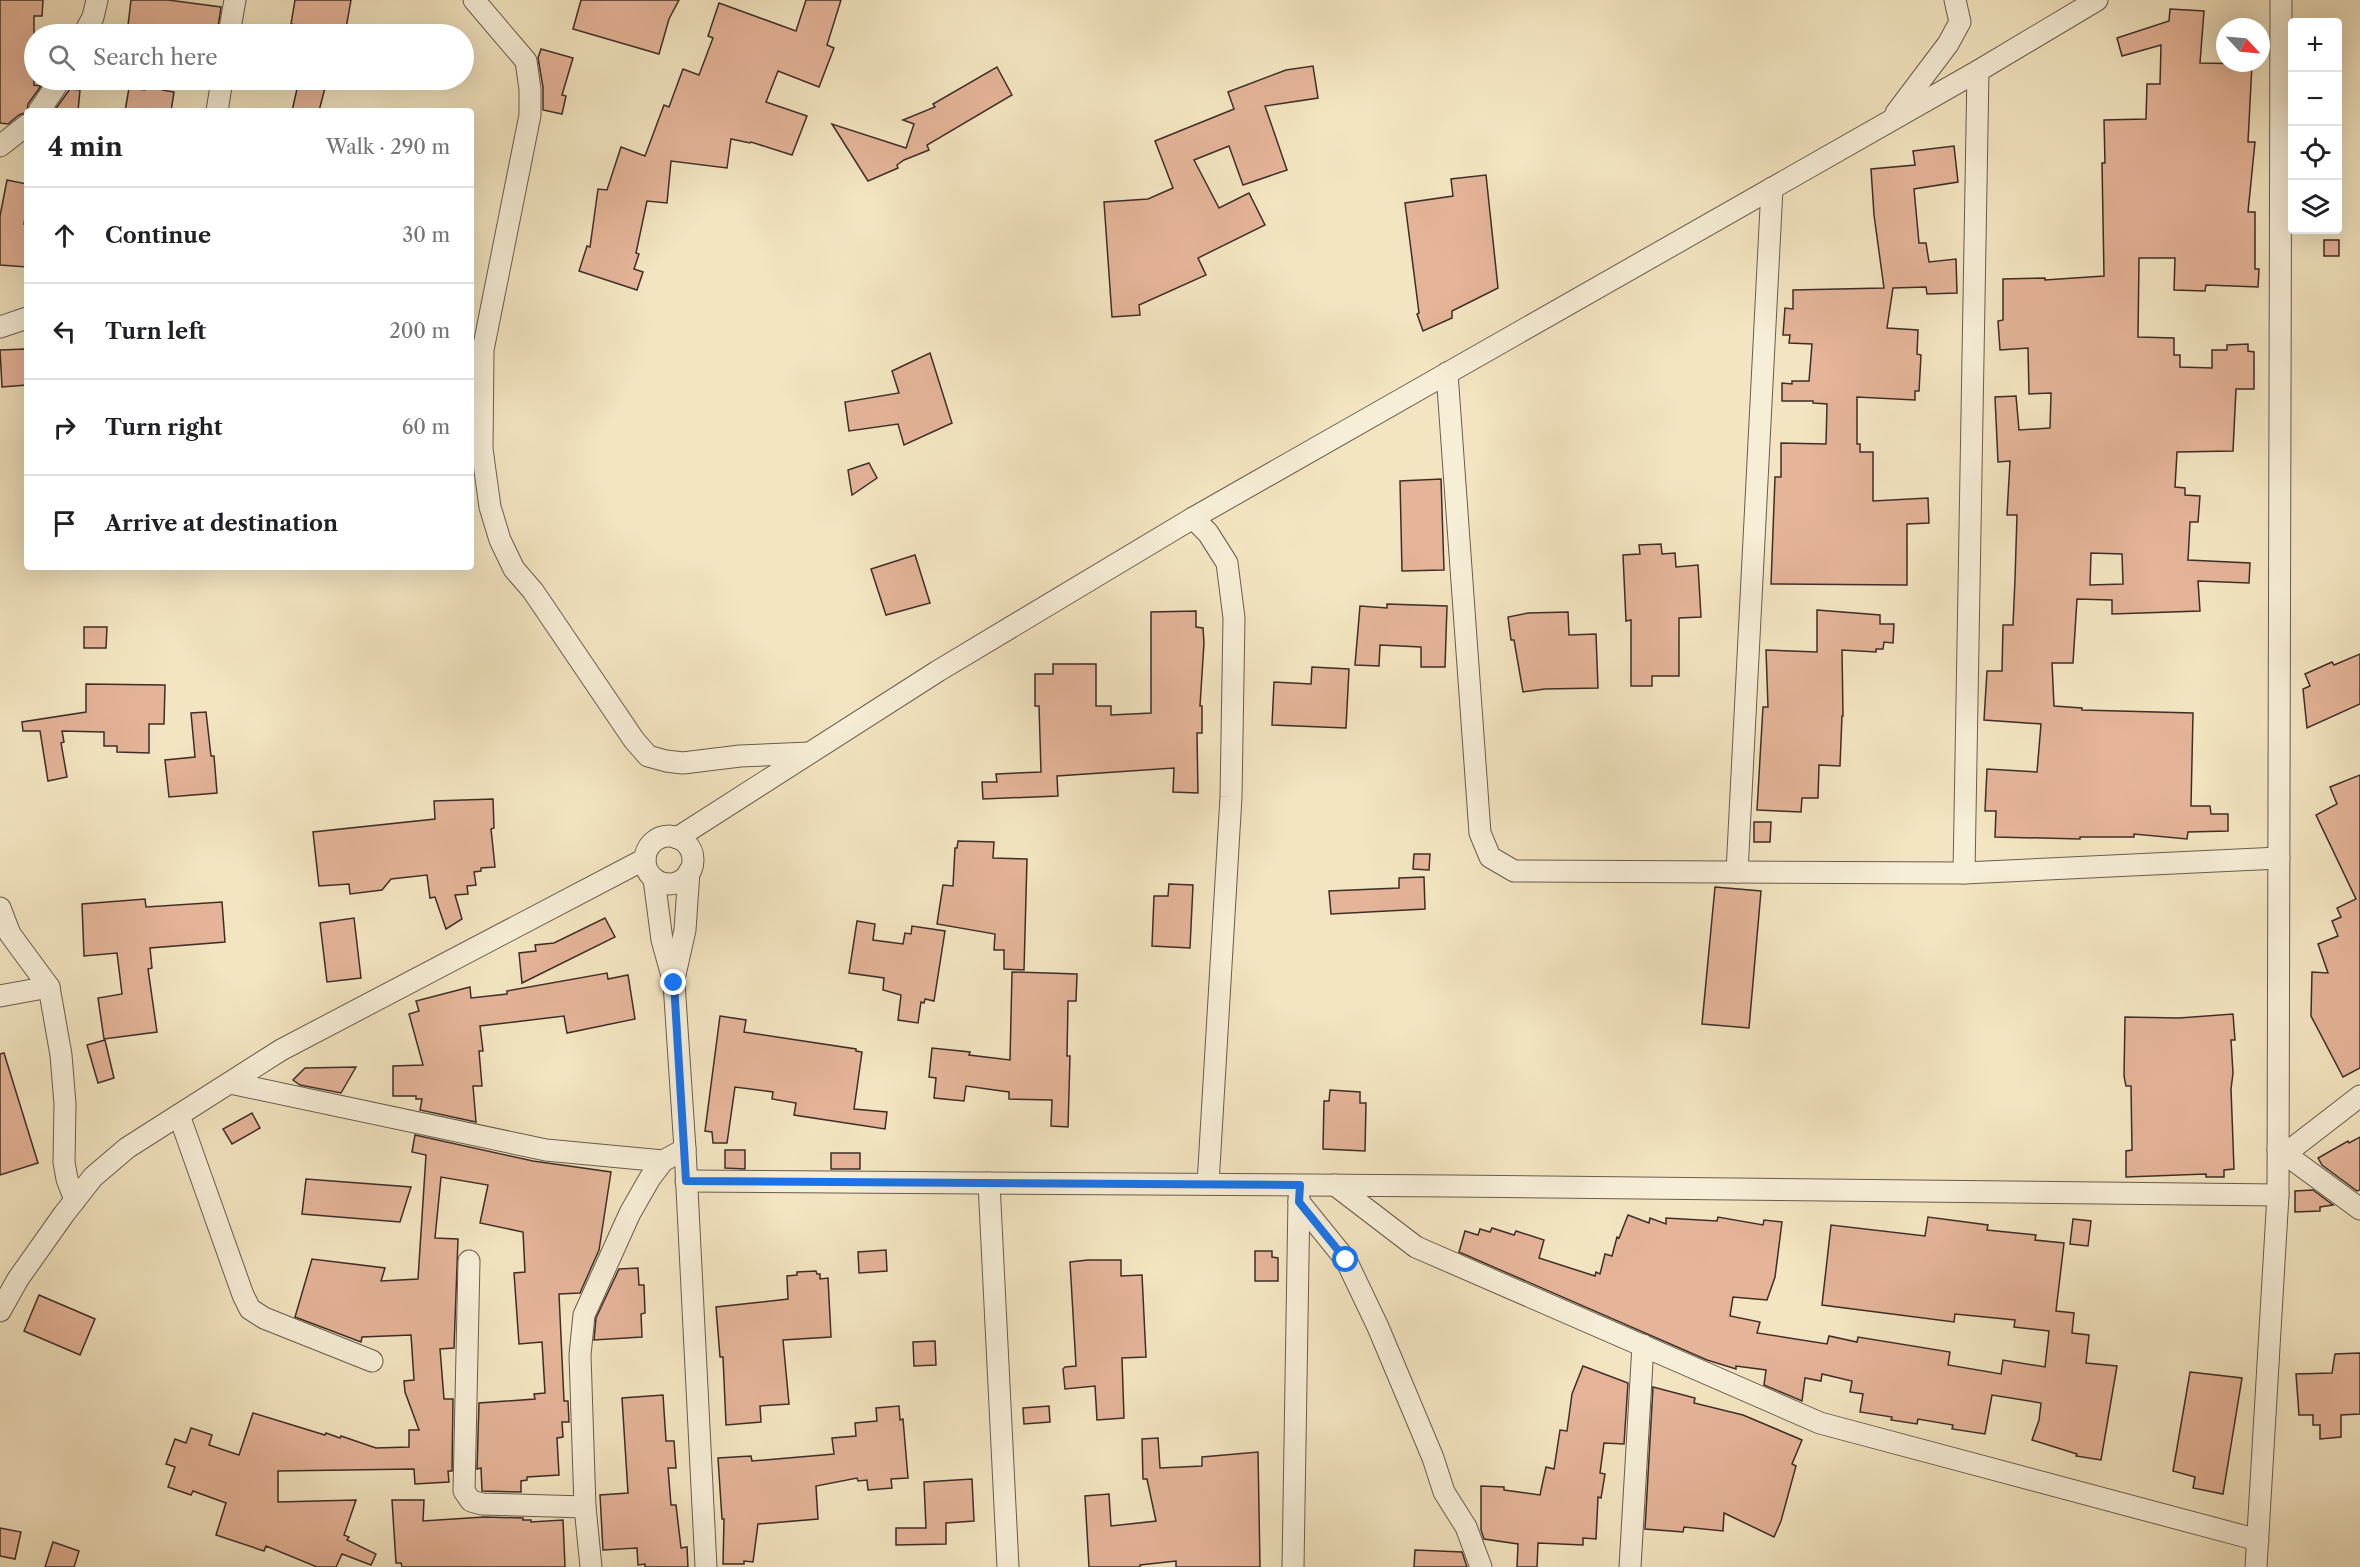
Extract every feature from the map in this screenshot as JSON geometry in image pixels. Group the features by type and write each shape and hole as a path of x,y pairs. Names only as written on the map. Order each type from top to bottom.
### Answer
{"street":[{"path":"89,24 97,0"},
{"path":"231,24 235,0"},
{"path":"474,0 526,61 530,89 530,115 483,350 482,449 490,507 500,540 514,569 533,591 634,740 648,756 666,762 683,763 740,756 810,753"},
{"path":"1891,120 1948,44 1960,22 1955,0"},
{"path":"677,838 938,671 1193,518 1978,71 2097,0"},
{"path":"2256,1567 2281,1152 2279,858 2282,0"},
{"path":"1964,873 1978,71"},
{"path":"41,108 53,90"},
{"path":"217,108 220,90"},
{"path":"0,146 24,128"},
{"path":"1737,872 1772,188"},
{"path":"0,327 24,319"},
{"path":"1447,373 1480,832 1490,857 1514,871 1964,873 2279,858"},
{"path":"1193,518 1208,533 1227,563 1234,618 1231,797 1208,1184"},
{"path":"674,983 685,930 689,872 692,864 689,848 677,838 670,836 656,840 646,851 645,859 646,866 654,879 662,940 674,983 685,1149 706,1567"},
{"path":"0,1311 18,1279 75,1200 93,1177 127,1148 281,1050 645,859"},
{"path":"654,879 669,884 684,878 689,872"},
{"path":"0,908 10,934 49,987 61,1055 66,1104 64,1162 67,1179 75,1200"},
{"path":"0,996 49,987"},
{"path":"230,1083 546,1150 663,1161"},
{"path":"2281,1152 2360,1096"},
{"path":"179,1115 250,1309 264,1318 372,1361"},
{"path":"591,1567 585,1507 580,1355 584,1315 630,1213 650,1178 663,1161 685,1149"},
{"path":"2281,1152 2360,1209"},
{"path":"686,1181 1208,1184 1299,1194 1335,1185 2278,1195"},
{"path":"989,1183 1008,1567"},
{"path":"1335,1185 1416,1247 1820,1423 2258,1540"},
{"path":"1293,1567 1299,1194"},
{"path":"1299,1194 1346,1260 1388,1349 1433,1458 1444,1492 1466,1527 1481,1567"},
{"path":"469,1261 464,1491 471,1500 482,1504 585,1507"},
{"path":"1630,1567 1643,1346"}],"building":[{"path":"0,0 43,0 42,16 34,16 34,24 24,24 24,90 38,90 28,108 24,108 24,113 8,124 0,123"},
{"path":"131,0 168,0 221,7 218,24 128,24"},
{"path":"295,0 351,0 347,24 291,24"},
{"path":"581,0 679,0 669,19 659,54 573,29"},
{"path":"806,0 841,0 827,45 834,48 819,87 778,71 766,102 807,116 792,155 751,142 731,139 727,168 671,161 667,203 647,201 636,253 639,254 634,269 643,272 637,290 579,271 587,246 590,247 598,189 607,190 621,147 645,156 664,105 669,107 683,69 699,75 713,38 708,36 719,3 796,31"},
{"path":"2170,9 2204,11 2200,63 2216,63 2216,72 2252,72 2248,142 2255,142 2248,212 2255,212 2255,269 2259,269 2258,287 2206,285 2205,291 2174,290 2175,258 2139,258 2138,337 2174,338 2174,355 2180,355 2180,367 2212,368 2212,350 2227,350 2227,345 2248,344 2248,351 2254,352 2254,389 2236,389 2233,451 2177,452 2175,487 2185,488 2185,495 2200,496 2198,522 2190,522 2188,560 2250,563 2249,583 2198,581 2200,611 2112,614 2112,600 2077,599 2073,663 2052,663 2054,706 2082,708 2082,710 2193,713 2191,806 2210,806 2211,814 2228,814 2228,831 2188,832 2187,839 2134,834 2134,837 2080,837 2080,839 1995,837 1996,811 1985,811 1987,769 2037,772 2041,724 1984,720 1987,671 2002,671 2003,625 2013,625 2015,579 2017,515 2007,515 2010,461 1998,462 1995,397 2016,396 2019,430 2050,428 2051,393 2029,394 2028,348 2000,350 1998,321 2003,320 2003,279 2045,278 2045,280 2104,276 2102,163 2105,163 2104,120 2146,119 2147,84 2160,84 2161,45 2122,56 2117,38 2169,21","holes":["2091,553 2122,554 2123,584 2090,585"]},
{"path":"541,49 573,58 562,95 566,96 562,114 543,110 543,87 538,58"},
{"path":"1313,66 1318,98 1265,106 1287,170 1243,185 1229,146 1194,160 1219,208 1249,193 1265,225 1198,258 1206,275 1139,305 1140,315 1112,317 1104,202 1148,199 1173,188 1155,141 1234,109 1228,92 1286,70"},
{"path":"997,67 1012,95 927,145 929,150 904,160 897,165 898,168 868,181 832,124 906,148 914,124 903,120 935,107 933,104"},
{"path":"69,90 80,90 78,108 56,108"},
{"path":"129,90 174,92 171,108 126,108"},
{"path":"297,90 324,90 320,108 293,108"},
{"path":"1954,146 1958,182 1914,189 1919,243 1926,243 1929,262 1956,259 1957,293 1927,294 1926,287 1893,288 1887,328 1918,330 1917,354 1921,355 1919,391 1915,391 1915,400 1857,397 1857,444 1860,444 1860,452 1873,452 1873,501 1928,498 1929,523 1907,524 1907,585 1771,584 1775,477 1781,477 1781,443 1826,444 1827,404 1813,403 1813,401 1782,401 1782,383 1809,381 1812,344 1789,343 1790,335 1783,335 1785,308 1793,309 1793,290 1884,288 1874,215 1871,169 1915,165 1913,151"},
{"path":"1486,175 1498,288 1452,311 1452,318 1423,331 1417,314 1419,313 1405,203 1453,196 1451,179"},
{"path":"7,180 24,183 24,267 0,265 0,216"},
{"path":"2324,240 2339,240 2339,256 2324,256"},
{"path":"24,349 24,385 2,387 0,350"},
{"path":"930,353 952,423 904,445 898,424 849,431 845,402 899,393 892,371"},
{"path":"869,463 877,478 852,495 848,470"},
{"path":"1441,479 1444,570 1402,571 1400,481"},
{"path":"1661,544 1662,554 1675,553 1676,567 1698,565 1701,617 1679,618 1679,676 1652,676 1652,686 1631,686 1631,620 1626,621 1623,555 1640,554 1639,545"},
{"path":"915,555 930,603 886,615 871,569"},
{"path":"1387,604 1447,606 1445,667 1421,667 1421,647 1380,645 1379,666 1355,665 1360,606 1387,608"},
{"path":"1817,610 1880,615 1880,624 1894,624 1893,643 1884,642 1883,649 1876,649 1876,652 1842,650 1843,716 1840,766 1819,765 1818,798 1802,798 1801,812 1757,810 1763,707 1768,707 1766,650 1817,652"},
{"path":"1196,611 1196,627 1203,628 1204,643 1200,706 1202,706 1202,733 1197,733 1198,793 1173,792 1174,768 1057,776 1058,796 983,799 982,782 997,782 996,774 1041,772 1039,706 1035,706 1035,674 1053,674 1053,664 1096,664 1096,706 1111,706 1111,715 1151,713 1151,612"},
{"path":"1568,612 1569,635 1596,634 1598,688 1545,689 1523,692 1508,617 1528,613"},
{"path":"84,627 107,627 106,648 84,648"},
{"path":"2360,654 2360,704 2307,728 2303,689 2310,686 2305,674 2332,662 2334,665"},
{"path":"1312,667 1349,669 1346,728 1272,725 1274,682 1311,684"},
{"path":"86,684 165,685 164,724 149,724 149,753 117,752 117,746 104,746 104,732 62,731 64,742 61,743 67,777 48,781 40,731 23,731 22,722 86,712"},
{"path":"206,712 211,756 214,756 217,793 169,797 165,760 195,757 191,713"},
{"path":"2360,775 2360,1068 2343,1077 2311,1016 2312,972 2328,973 2318,944 2338,936 2332,921 2341,917 2337,908 2356,899 2316,815 2337,804 2330,787"},
{"path":"493,799 494,828 491,829 495,867 481,868 481,871 474,872 476,885 467,886 468,894 455,895 462,919 446,929 435,897 430,898 427,875 391,879 382,890 350,894 349,884 319,886 313,832 435,819 434,801"},
{"path":"1754,822 1771,822 1770,842 1754,842"},
{"path":"958,841 994,842 993,858 1027,859 1024,970 1004,969 1004,950 994,950 995,934 937,924 943,885 953,886 955,848 957,848"},
{"path":"1414,854 1430,854 1429,870 1413,869"},
{"path":"1424,877 1425,909 1331,914 1329,891 1399,888 1399,878"},
{"path":"1169,884 1193,885 1190,948 1152,946 1154,896 1168,896"},
{"path":"1715,887 1761,891 1749,1028 1702,1024"},
{"path":"145,899 146,907 222,902 225,942 150,948 152,968 148,969 157,1032 104,1039 98,998 122,994 117,953 84,956 82,904"},
{"path":"354,918 361,978 327,982 320,923"},
{"path":"605,918 615,937 522,983 519,953 536,951 535,945 554,943"},
{"path":"857,921 875,924 873,940 903,944 905,933 911,934 912,926 945,931 934,1001 925,999 924,1003 921,1002 918,1023 898,1020 901,995 883,990 884,978 849,973"},
{"path":"1012,972 1077,974 1076,1001 1068,1001 1067,1056 1070,1056 1068,1127 1051,1126 1052,1100 1009,1099 1009,1092 966,1086 964,1101 934,1098 936,1078 929,1077 932,1048 970,1052 969,1055 1010,1060"},
{"path":"607,973 608,979 628,975 635,1019 567,1033 564,1016 480,1026 483,1051 479,1051 482,1086 473,1086 476,1122 420,1110 422,1099 416,1099 416,1096 393,1096 393,1066 423,1065 409,1014 419,1011 416,1001 470,987 471,998 507,994 507,991"},
{"path":"2233,1014 2235,1040 2231,1040 2233,1073 2231,1089 2234,1169 2224,1170 2224,1177 2206,1177 2206,1174 2126,1177 2126,1151 2132,1150 2131,1086 2126,1086 2124,1076 2125,1017 2179,1018"},
{"path":"720,1016 746,1020 744,1032 856,1049 862,1052 854,1109 887,1112 885,1129 794,1115 796,1103 772,1099 773,1092 735,1087 727,1143 713,1143 712,1132 705,1131"},
{"path":"105,1040 114,1078 98,1083 87,1045"},
{"path":"4,1053 38,1163 0,1175 0,1054"},
{"path":"356,1067 341,1093 300,1085 293,1080 305,1068"},
{"path":"1330,1090 1360,1092 1360,1103 1366,1103 1365,1151 1323,1149 1324,1101 1329,1101"},
{"path":"252,1113 260,1128 232,1144 223,1129"},
{"path":"415,1135 533,1161 611,1172 599,1250 580,1293 559,1294 564,1401 568,1401 569,1422 562,1422 563,1437 557,1438 559,1475 527,1477 527,1480 521,1481 521,1492 482,1491 481,1468 477,1469 479,1403 535,1399 534,1394 545,1393 542,1342 519,1344 514,1273 525,1272 523,1232 480,1223 488,1185 441,1177 435,1238 458,1239 454,1348 440,1349 444,1399 453,1399 452,1471 448,1471 449,1482 415,1484 414,1469 278,1471 278,1502 356,1500 344,1535 349,1537 347,1540 376,1554 371,1565 342,1554 336,1567 317,1567 266,1546 264,1551 216,1535 226,1503 193,1491 191,1495 168,1487 175,1467 166,1464 175,1439 186,1443 191,1428 212,1435 209,1445 239,1455 253,1413 325,1435 326,1433 340,1438 341,1436 376,1448 409,1447 409,1430 419,1430 405,1392 404,1381 414,1380 411,1335 362,1337 361,1342 295,1317 312,1259 385,1268 381,1281 418,1279 426,1155 412,1152"},
{"path":"2360,1137 2360,1190 2357,1191 2322,1165 2318,1158"},
{"path":"725,1150 745,1150 745,1169 725,1168"},
{"path":"831,1153 860,1153 860,1169 831,1169"},
{"path":"306,1179 411,1187 400,1222 302,1214"},
{"path":"2313,1190 2333,1205 2320,1207 2320,1211 2295,1212 2295,1191"},
{"path":"1628,1215 1649,1223 1650,1218 1666,1224 1666,1218 1717,1221 1718,1217 1763,1225 1764,1220 1782,1222 1775,1277 1767,1300 1733,1297 1730,1316 1760,1322 1757,1333 1827,1344 1829,1336 1857,1342 1858,1337 1950,1352 1948,1365 2001,1374 2003,1360 2045,1367 2049,1331 2014,1327 2015,1320 1955,1314 1954,1322 1822,1305 1831,1225 1925,1236 1928,1217 1988,1225 1987,1230 2036,1235 2035,1240 2064,1243 2056,1311 2074,1313 2072,1333 2089,1335 2086,1363 2117,1366 2101,1460 2076,1456 2077,1454 2032,1440 2039,1420 2041,1403 1992,1395 1985,1434 1952,1429 1953,1425 1918,1419 1917,1424 1860,1412 1863,1394 1850,1392 1852,1381 1822,1374 1821,1381 1805,1378 1802,1401 1764,1385 1766,1370 1736,1366 1736,1369 1707,1360 1459,1252 1465,1231 1478,1235 1480,1229 1490,1232 1492,1228 1514,1235 1516,1231 1544,1240 1539,1258 1595,1276 1596,1272 1600,1274 1605,1254 1612,1256 1617,1237 1619,1238"},
{"path":"2073,1219 2091,1221 2088,1246 2070,1244"},
{"path":"886,1250 887,1271 859,1273 858,1252"},
{"path":"1255,1251 1272,1251 1272,1257 1278,1258 1278,1281 1255,1281"},
{"path":"1121,1260 1121,1276 1142,1275 1146,1357 1122,1358 1124,1418 1097,1420 1095,1386 1065,1389 1063,1369 1076,1366 1070,1262"},
{"path":"638,1268 639,1285 644,1285 645,1313 641,1314 642,1337 594,1340 596,1318 619,1269"},
{"path":"816,1271 820,1274 820,1279 828,1278 831,1337 783,1340 789,1404 760,1406 761,1422 726,1425 723,1357 720,1357 716,1307 788,1299 787,1276 797,1275 797,1272"},
{"path":"39,1295 95,1319 80,1355 24,1331"},
{"path":"935,1341 936,1365 914,1366 913,1342"},
{"path":"2360,1353 2360,1414 2341,1415 2341,1437 2320,1439 2320,1425 2313,1425 2313,1415 2299,1415 2296,1374 2332,1373 2335,1354"},
{"path":"1583,1366 1628,1383 1624,1444 1604,1443 1600,1473 1605,1474 1601,1498 1598,1497 1596,1539 1583,1538 1583,1545 1538,1543 1537,1567 1517,1567 1518,1544 1484,1539 1481,1530 1481,1486 1504,1487 1504,1490 1540,1495 1546,1467 1554,1469 1560,1430 1567,1431 1572,1394"},
{"path":"2190,1372 2242,1378 2223,1494 2193,1488 2195,1477 2173,1471"},
{"path":"1653,1387 1695,1398 1694,1403 1743,1415 1802,1440 1792,1464 1796,1466 1781,1521 1774,1537 1724,1513 1723,1531 1684,1527 1683,1532 1645,1529"},
{"path":"663,1395 666,1441 674,1441 676,1468 668,1468 671,1505 676,1505 681,1548 687,1547 688,1567 638,1565 637,1548 603,1550 600,1495 628,1493 622,1398"},
{"path":"899,1406 900,1420 903,1419 908,1478 891,1479 892,1488 868,1490 867,1480 858,1481 857,1478 816,1486 818,1519 758,1524 753,1562 723,1564 724,1519 722,1519 718,1458 751,1456 752,1461 834,1454 832,1438 856,1436 855,1423 877,1421 876,1408"},
{"path":"1049,1406 1050,1422 1024,1424 1023,1408"},
{"path":"1158,1438 1160,1468 1202,1466 1202,1457 1258,1452 1260,1567 1176,1567 1176,1561 1140,1565 1140,1567 1089,1567 1085,1496 1109,1494 1111,1526 1156,1521 1147,1479 1143,1479 1142,1439"},
{"path":"972,1479 974,1521 946,1523 946,1544 896,1545 896,1528 926,1528 924,1482"},
{"path":"392,1500 424,1500 423,1521 484,1517 523,1518 531,1522 563,1520 565,1567 402,1567 401,1563 396,1563"},
{"path":"0,1528 21,1532 15,1559 0,1556"},
{"path":"53,1542 79,1551 74,1567 45,1567"},
{"path":"1415,1550 1462,1552 1467,1567 1414,1567"}],"route":[{"path":"674,983 686,1181 1300,1185 1299,1202 1346,1260"}]}
